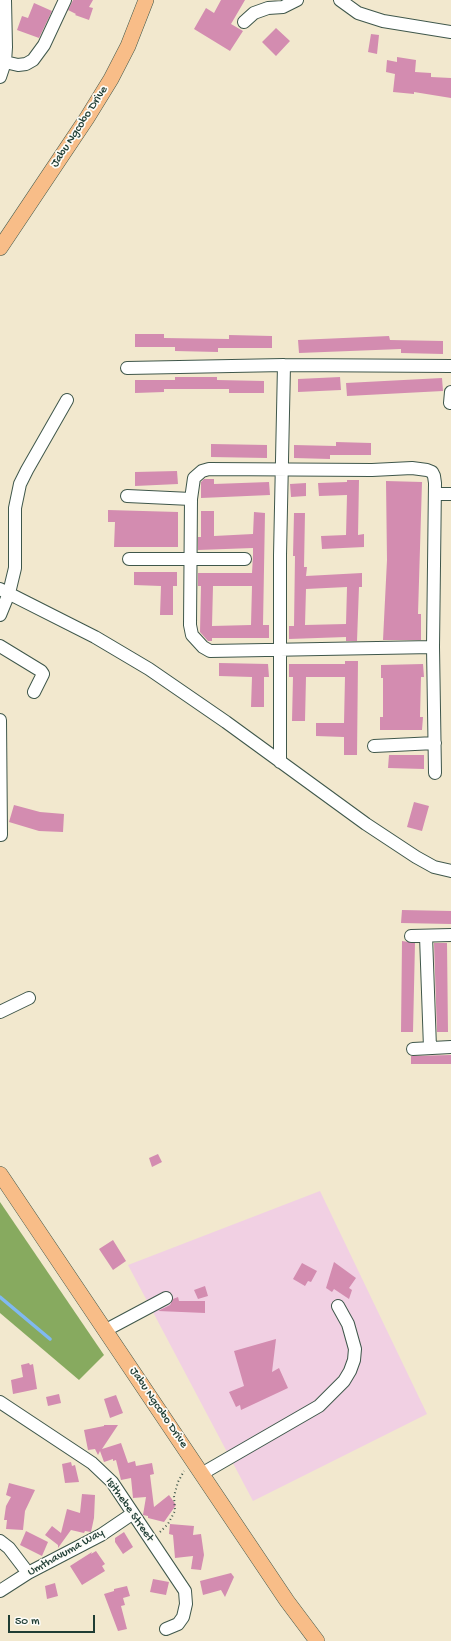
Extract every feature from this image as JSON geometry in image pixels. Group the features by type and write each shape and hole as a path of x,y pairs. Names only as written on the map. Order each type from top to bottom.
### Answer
{"main road":[{"name":"Jabu Ngcobo Drive","path":"0,248 87,118 111,79 128,46 146,0"},
{"name":"Jabu Ngcobo Drive","path":"0,1174 203,1473 287,1601 317,1641"}],"street":[{"path":"0,77 4,62 7,29 5,0"},
{"path":"4,62 18,65 26,64 33,60 44,45 65,0"},
{"path":"244,22 254,13 268,8 273,4 291,4 297,0"},
{"path":"340,0 358,13 383,21 451,32"},
{"path":"280,762 284,365"},
{"path":"127,368 284,365 451,366"},
{"path":"0,615 5,591 15,568 16,508 20,484 67,400"},
{"path":"433,647 280,650 210,650 203,647 192,634 190,625 191,499 194,478 202,471 209,469 372,470 412,468 432,472 434,476 435,494 433,647 435,773"},
{"path":"435,494 451,494"},
{"path":"127,496 191,499"},
{"path":"129,560 245,559"},
{"path":"5,591 96,637 149,668 366,824 434,867 451,871"},
{"path":"0,646 41,671 43,674 34,692"},
{"path":"0,720 1,835"},
{"path":"374,746 435,743"},
{"path":"411,936 451,935"},
{"path":"426,936 430,1048"},
{"path":"0,1012 29,998"},
{"path":"413,1049 451,1047"},
{"path":"106,1330 166,1298"},
{"path":"203,1473 319,1406 344,1381 354,1360 355,1349 348,1324 338,1306"},
{"name":"Isithebe Street","path":"0,1402 92,1463 112,1482 132,1514 182,1586 186,1596 185,1610 180,1621 166,1629"},
{"name":"Umthavuma Way","path":"0,1591 28,1573 85,1544 132,1514"},
{"path":"0,1541 9,1548 28,1573"}],"path":[{"path":"151,1542 168,1524 175,1511 174,1496 178,1482 192,1458"}],"shaded area":[{"path":"320,1191 427,1414 253,1501 128,1265"}],"green space":[{"path":"0,1202 104,1355 79,1380 0,1313"}],"building":[{"path":"73,0 93,0 89,7 93,8 89,20 75,15 76,14 68,10"},
{"path":"221,0 245,0 231,24 243,31 230,51 194,29 206,8 214,13"},
{"path":"34,3 52,11 39,38 17,30 22,16 28,18"},
{"path":"276,28 290,41 276,56 262,42"},
{"path":"371,34 379,35 377,54 368,52"},
{"path":"397,57 416,60 415,72 431,73 431,77 451,78 451,98 414,92 414,94 393,92 395,74 386,72 387,60 397,62"},
{"path":"135,334 164,334 164,338 229,339 229,335 272,336 272,348 218,348 218,352 175,351 175,347 135,347"},
{"path":"389,336 390,340 443,341 443,354 401,353 401,349 299,353 298,340"},
{"path":"175,377 217,377 217,380 264,381 264,393 229,393 229,389 164,389 164,392 135,393 135,380 175,380"},
{"path":"340,377 341,390 298,392 298,379"},
{"path":"442,378 443,391 347,396 346,383"},
{"path":"336,442 371,443 371,455 330,455 330,459 294,458 294,445 336,446"},
{"path":"211,444 267,445 267,458 211,457"},
{"path":"177,471 178,484 135,486 135,472"},
{"path":"204,479 214,479 214,484 269,482 270,495 201,498 201,482"},
{"path":"347,480 359,480 358,535 364,534 364,547 322,549 321,536 346,535 347,495 319,496 318,483 347,482"},
{"path":"386,481 422,482 418,614 421,614 421,640 383,640 387,560"},
{"path":"306,483 306,496 291,497 290,484"},
{"path":"108,510 178,512 178,547 114,547 115,522 108,522"},
{"path":"201,511 214,511 214,536 253,534 254,512 265,513 263,625 269,625 269,638 212,638 212,641 208,641 200,632 201,586 198,586 198,573 252,573 253,555 253,548 198,550 198,537 201,537","holes":["213,586 252,586 251,625 212,626"]},
{"path":"294,513 305,513 304,567 307,567 306,576 362,573 362,587 359,587 357,641 346,641 346,637 289,639 289,626 294,626 295,556 293,556","holes":["347,587 346,624 305,625 306,589"]},
{"path":"134,572 177,572 177,586 173,586 173,615 160,615 161,586 134,585"},
{"path":"345,661 358,661 357,755 344,755 344,737 316,736 316,723 344,723 345,677 306,677 305,721 292,721 293,677 289,677 289,664 345,664"},
{"path":"219,663 268,664 269,677 264,677 264,707 251,707 252,677 219,676"},
{"path":"423,664 424,677 421,677 420,717 423,717 422,730 380,730 380,717 383,717 383,678 381,678 381,665"},
{"path":"389,755 424,755 424,769 388,768"},
{"path":"414,802 429,806 422,831 407,827"},
{"path":"14,805 40,812 64,814 63,832 39,831 9,822"},
{"path":"402,910 451,911 451,924 401,923"},
{"path":"402,941 415,943 413,1032 401,1032"},
{"path":"434,943 447,943 448,1032 437,1032"},
{"path":"451,1055 451,1064 411,1064 411,1056"},
{"path":"158,1154 162,1162 152,1167 149,1158"},
{"path":"113,1240 126,1261 113,1270 99,1249"},
{"path":"334,1262 356,1278 349,1288 352,1290 349,1299 334,1289 332,1292 326,1288"},
{"path":"302,1263 317,1271 311,1282 308,1281 305,1286 293,1279"},
{"path":"205,1286 208,1296 198,1299 194,1290"},
{"path":"178,1297 179,1301 205,1301 205,1313 158,1311 170,1305 173,1299"},
{"path":"276,1339 272,1372 279,1368 288,1388 241,1410 240,1405 236,1407 229,1392 244,1386 234,1351"},
{"path":"29,1363 30,1365 33,1364 37,1389 13,1394 11,1380 23,1377 21,1365"},
{"path":"59,1394 61,1403 48,1406 46,1397"},
{"path":"116,1395 123,1413 110,1418 104,1399"},
{"path":"104,1425 118,1425 102,1449 121,1443 128,1463 135,1461 136,1466 152,1463 154,1474 150,1475 154,1507 169,1495 176,1505 164,1522 148,1518 148,1516 143,1515 146,1497 133,1498 131,1478 121,1480 116,1460 113,1461 113,1459 104,1462 100,1451 98,1455 95,1449 88,1450 84,1430"},
{"path":"71,1462 72,1466 75,1465 79,1482 65,1483 62,1464"},
{"path":"9,1483 35,1490 25,1511 23,1530 6,1529 7,1520 4,1520 6,1506 11,1497 6,1495"},
{"path":"82,1494 95,1495 94,1518 91,1532 85,1531 84,1533 71,1530 58,1548 58,1545 45,1535 52,1526 61,1533 67,1509 80,1513"},
{"path":"170,1524 194,1526 193,1535 201,1534 204,1555 201,1570 191,1569 193,1556 175,1558 173,1535 169,1534"},
{"path":"26,1531 48,1542 42,1556 20,1545"},
{"path":"124,1532 133,1547 123,1554 115,1542 115,1538"},
{"path":"96,1551 105,1564 102,1566 105,1571 82,1585 70,1566"},
{"path":"231,1573 234,1577 225,1597 221,1590 203,1595 200,1581"},
{"path":"153,1579 169,1582 166,1595 150,1592"},
{"path":"55,1583 58,1596 47,1599 45,1586"},
{"path":"127,1586 130,1596 123,1598 125,1605 121,1606 127,1629 118,1631 104,1594 114,1591 114,1589"}],"waterway":[{"path":"0,1297 50,1339"}]}
